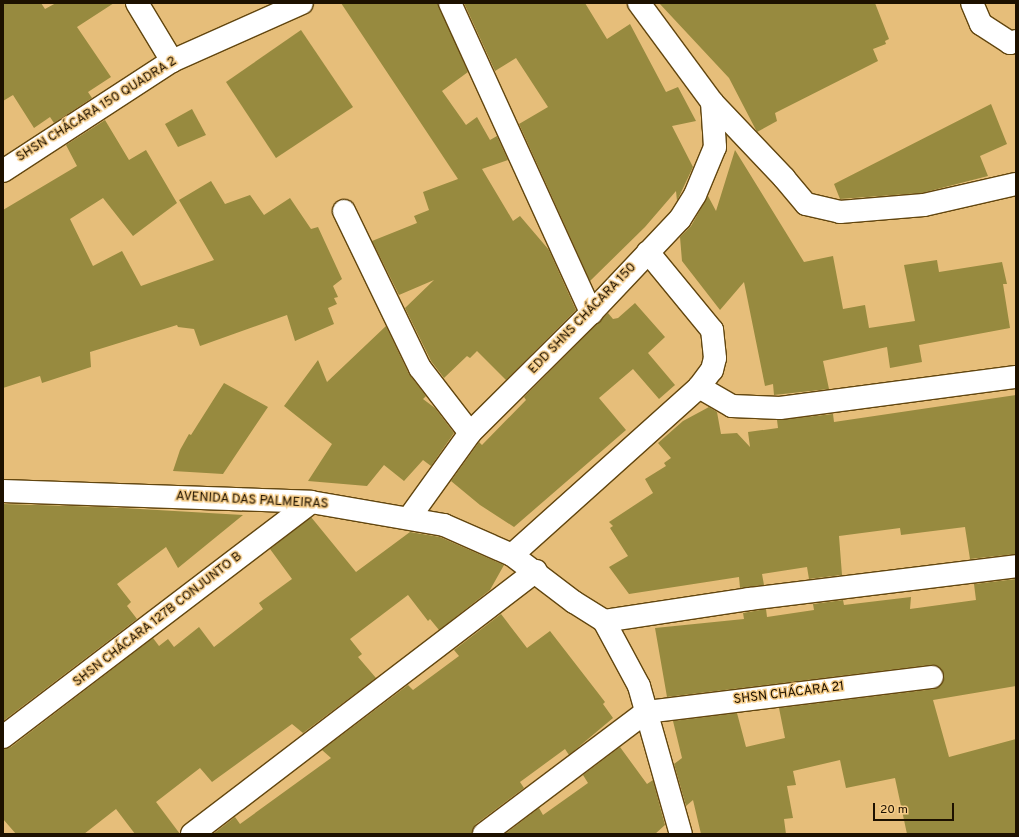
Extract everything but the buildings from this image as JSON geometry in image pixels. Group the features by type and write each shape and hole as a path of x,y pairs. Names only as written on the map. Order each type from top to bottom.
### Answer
{"street":[{"path":"137,3 172,61"},
{"name":"SHSN CHÁCARA 150 QUADRA 2","path":"3,170 172,61 302,3"},
{"path":"450,3 591,313"},
{"path":"639,3 712,102 784,178 806,204 840,212 924,205 1016,184"},
{"path":"972,3 981,24 1010,43 1016,41"},
{"name":"EDD SHNS CHÁCARA 150","path":"409,518 470,433 591,313 680,219 695,195 716,147 712,102"},
{"path":"344,211 420,368 470,433"},
{"path":"512,555 698,387 712,370 715,358 712,330 648,252"},
{"path":"698,387 732,406 780,408 1016,377"},
{"name":"AVENIDA DAS PALMEIRAS","path":"3,491 311,502 444,525 512,555 574,602 604,621 639,686 681,834"},
{"name":"SHSN CHÁCARA 127B CONJUNTO B","path":"3,737 77,683 311,502"},
{"path":"604,621 749,599 1016,566"},
{"path":"192,834 536,572"},
{"name":"SHSN CHÁCARA 21","path":"646,712 932,677"},
{"path":"484,834 646,712"}]}
